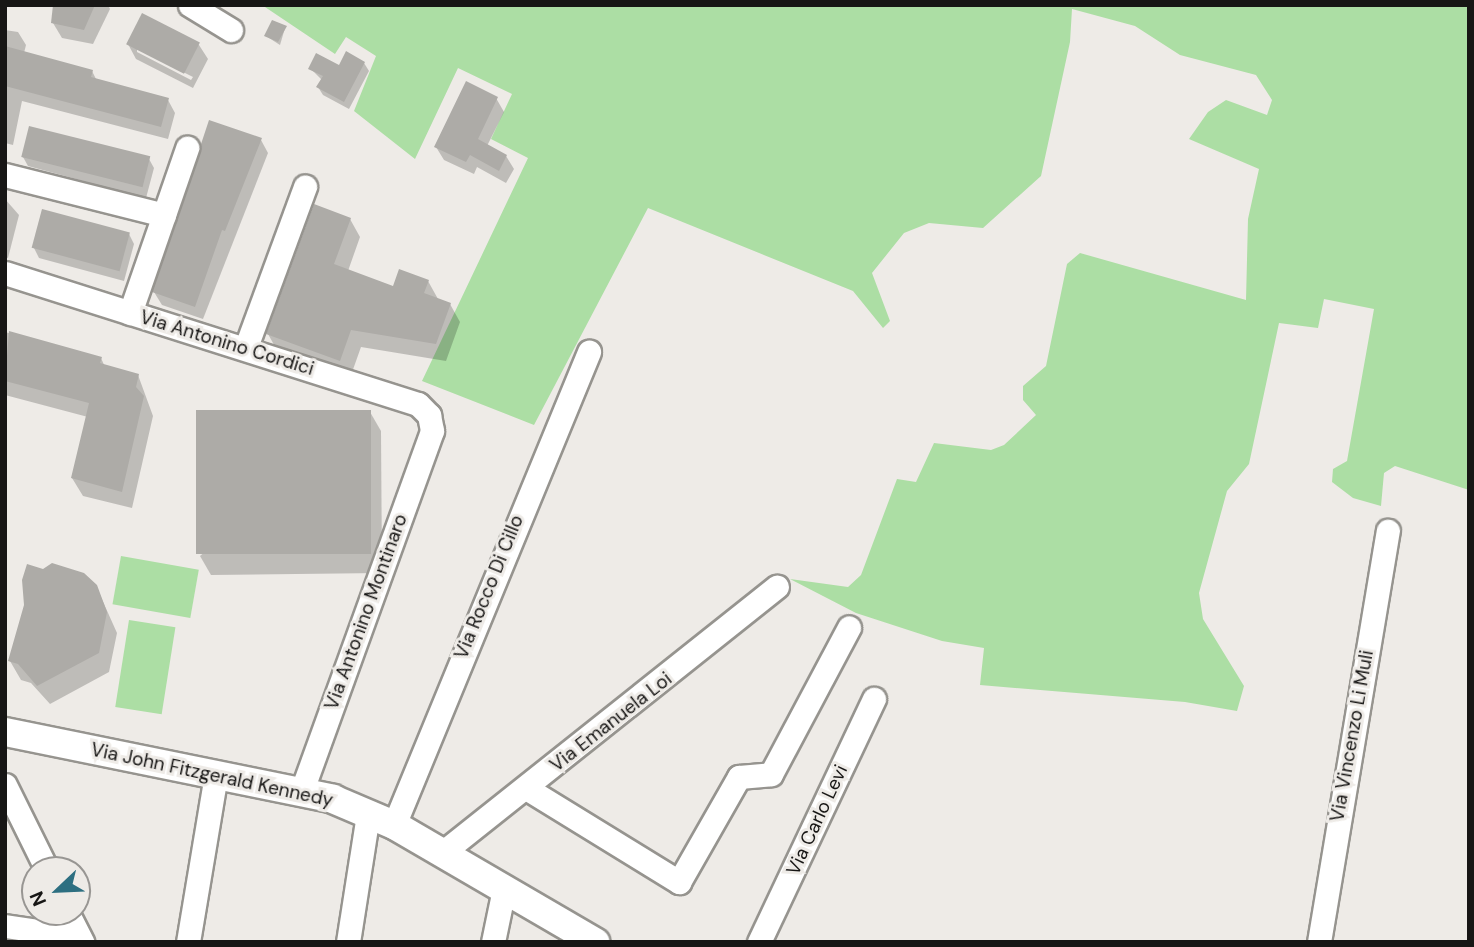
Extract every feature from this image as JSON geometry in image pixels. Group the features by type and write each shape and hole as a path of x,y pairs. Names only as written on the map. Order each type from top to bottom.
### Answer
{"street":[{"path":"190,5 231,30"},
{"path":"130,313 187,148"},
{"path":"5,175 164,215"},
{"path":"246,347 305,187"},
{"name":"Via Antonino Cordici","path":"5,273 246,347 418,404 429,415 432,431"},
{"name":"Via Rocco Di Cillo","path":"394,825 589,352"},
{"name":"Via Antonino Montinaro","path":"300,792 432,431"},
{"name":"Via Vincenzo Li Muli","path":"1319,942 1388,531"},
{"name":"Via Emanuela Loi","path":"442,853 777,587"},
{"path":"526,788 679,882 739,777 771,775 849,627"},
{"name":"Via Carlo Levi","path":"759,942 874,699"},
{"name":"Via John Fitzgerald Kennedy","path":"5,732 333,799 394,825 595,942"},
{"path":"188,942 216,775"},
{"path":"5,785 40,856"},
{"path":"348,942 368,814"},
{"path":"5,832 29,835"},
{"path":"493,942 504,889"},
{"path":"5,926 80,939"}],"green space":[{"path":"262,5 1469,5 1469,490 1395,466 1384,473 1381,506 1353,498 1332,482 1333,469 1347,461 1374,309 1324,299 1318,328 1279,323 1249,464 1227,491 1199,593 1203,619 1244,686 1237,711 1185,702 980,685 984,648 942,641 856,613 790,579 848,587 861,575 897,479 916,482 934,443 991,450 1004,445 1036,415 1023,400 1023,386 1046,366 1067,264 1080,253 1246,300 1248,219 1259,169 1189,139 1208,112 1226,100 1267,115 1272,100 1256,75 1180,55 1135,26 1072,9 1070,42 1041,176 983,228 929,223 904,233 872,273 890,321 883,328 853,291 648,208 534,425 422,381 528,158 491,139 512,94 458,68 415,159 354,111 376,56 346,37 335,54"},
{"path":"121,556 199,570 190,618 112,604"},
{"path":"129,620 175,627 162,714 115,707"}],"building":[{"path":"53,5 95,5 84,30 51,23"},
{"path":"142,13 200,43 184,74 126,44"},
{"path":"272,20 287,26 278,42 264,36"},
{"path":"5,46 93,70 91,77 169,98 161,127 5,86"},
{"path":"346,51 365,62 344,102 316,87 323,76 308,69 316,53 339,65"},
{"path":"466,81 498,97 478,139 507,155 499,171 470,155 466,162 434,147"},
{"path":"209,120 262,138 225,231 222,230 195,307 152,292"},
{"path":"29,126 150,156 143,187 21,157"},
{"path":"314,204 351,218 334,264 393,286 399,269 429,280 424,293 451,303 436,344 351,330 340,361 266,334"},
{"path":"42,209 130,233 120,271 32,248"},
{"path":"9,331 102,357 100,363 139,374 136,387 144,396 122,492 71,478 89,403 5,381"},
{"path":"196,410 371,410 371,554 196,554"},
{"path":"52,563 84,573 97,585 107,612 99,653 37,686 18,664 8,661 24,605 22,580 27,564 43,569"}]}
